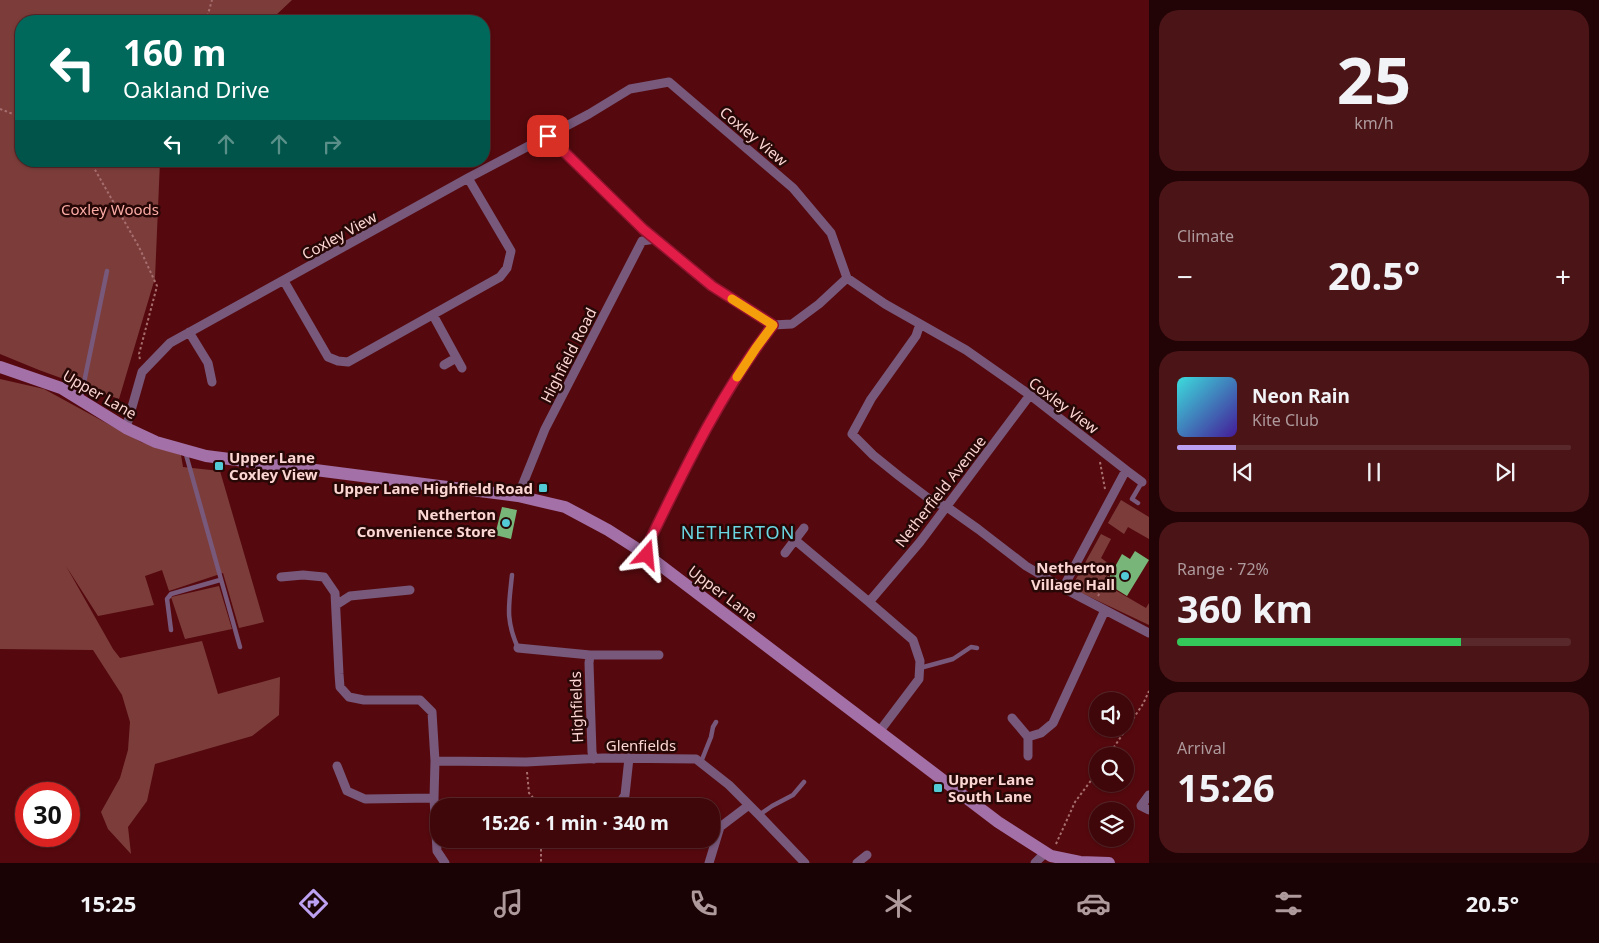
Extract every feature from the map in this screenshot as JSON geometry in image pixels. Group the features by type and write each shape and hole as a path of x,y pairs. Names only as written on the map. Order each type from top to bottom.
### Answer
{"main road":[{"name":"Upper Lane","path":"0,367 62,388 126,428 156,442 216,459 518,496 565,507 608,530 647,555 998,822 1048,854"},
{"path":"1048,854 1080,862 1109,863"}],"street":[{"name":"Coxley View","path":"490,166 630,89 669,82 793,188 831,233 847,278 885,304 966,350 1030,395 1142,482"},
{"path":"548,136 643,229 712,286 773,325 792,324 819,304 847,278"},
{"name":"Coxley View","path":"126,428 142,372 170,343 489,167"},
{"path":"284,281 328,357 338,361 348,362 433,316 500,277 507,268 511,251 468,178"},
{"name":"Highfield Road","path":"518,496 545,430 642,241 655,239"},
{"path":"433,316 462,368"},
{"path":"920,324 916,336 871,399 852,434 873,455 899,476 932,501 947,507 978,528 1026,566 1063,588 1149,633"},
{"path":"647,555 647,546 690,457 734,381 773,325"},
{"path":"190,332 208,363 212,382"},
{"path":"444,365 456,358"},
{"name":"Netherfield Avenue","path":"868,602 920,542 1030,395"},
{"path":"1063,588 1126,470"},
{"path":"785,553 804,528"},
{"path":"795,540 913,640 920,661 920,679 879,732"},
{"path":"281,576 303,575 324,578 333,589 336,604 338,674 340,688 348,697 364,700 420,700 432,712 435,761 434,798"},
{"path":"336,604 350,596 410,590"},
{"path":"1028,736 1041,733 1053,723 1106,610"},
{"name":"Highfields","path":"518,648 590,655 659,655"},
{"name":"Highfields","path":"590,655 590,700 592,752 594,759"},
{"path":"1012,718 1028,736 1028,756"},
{"path":"624,798 629,758"},
{"name":"Glenfields","path":"435,761 526,762 629,758 696,759 700,762"},
{"path":"700,762 729,785 805,863"},
{"path":"337,766 348,791 365,799 430,798"},
{"path":"1149,795 1141,806 1149,810"},
{"path":"709,863 720,827 749,805"},
{"path":"437,848 443,862"},
{"path":"1035,863 1048,854"},
{"path":"857,863 867,855"}],"lane":[{"path":"80,400 107,271"},
{"path":"184,450 240,647"},
{"path":"1138,503 1132,499 1142,482"},
{"path":"512,575 508,615 513,638 518,648"},
{"path":"171,630 167,599 171,594 220,580"},
{"path":"920,668 953,660 971,647 977,648"},
{"path":"700,762 716,722"},
{"path":"759,814 793,795 804,782"}],"path":[{"path":"208,15 212,0"},
{"path":"0,110 15,115"},
{"path":"93,167 139,247 158,286 138,354 142,372"},
{"path":"1098,448 1108,504"},
{"path":"1094,604 1114,566"},
{"path":"1114,747 1143,704 1149,691"},
{"path":"526,762 529,793 533,798"},
{"path":"1048,854 1075,802 1089,783"},
{"path":"541,848 541,863"}],"green space":[{"name":"Coxley Woods","path":"0,0 292,0 276,15 15,15 15,167 160,167 155,278 119,399 0,354"},
{"path":"0,379 44,389 141,442 181,455 183,467 220,471 264,622 239,628 223,573 169,591 162,570 145,576 154,605 98,616 66,566 120,658 202,641 218,694 280,677 279,715 252,736 155,764 147,801 128,827 131,854 108,829 101,812 120,778 128,750 130,722 122,695 93,650 0,649"},
{"path":"1121,500 1149,517 1149,539 1128,527 1124,534 1108,523"},
{"path":"1101,534 1111,539 1101,558 1112,566 1103,583 1146,608 1149,603 1149,625 1071,588"},
{"path":"219,586 232,629 185,639 171,597"}],"building":[{"name":"Netherton Convenience Store","path":"502,507 517,510 511,539 495,535"},
{"name":"Netherton Village Hall","path":"1135,551 1149,560 1127,596 1106,583 1122,554 1130,559"}],"slow traffic":[{"path":"732,299 773,325 737,377"}],"place":[{"name":"Upper Lane Coxley View","path":"219,466"},
{"name":"Upper Lane Highfield Road","path":"543,488"},
{"name":"Netherton Convenience Store","path":"506,523"},
{"name":"Netherton Village Hall","path":"1125,576"},
{"name":"Upper Lane South Lane","path":"938,788"}],"district":[{"name":"NETHERTON","path":"738,532"}],"route":[{"path":"548,136 643,229 712,286 773,325 734,381 690,457 647,546 647,555"}]}
